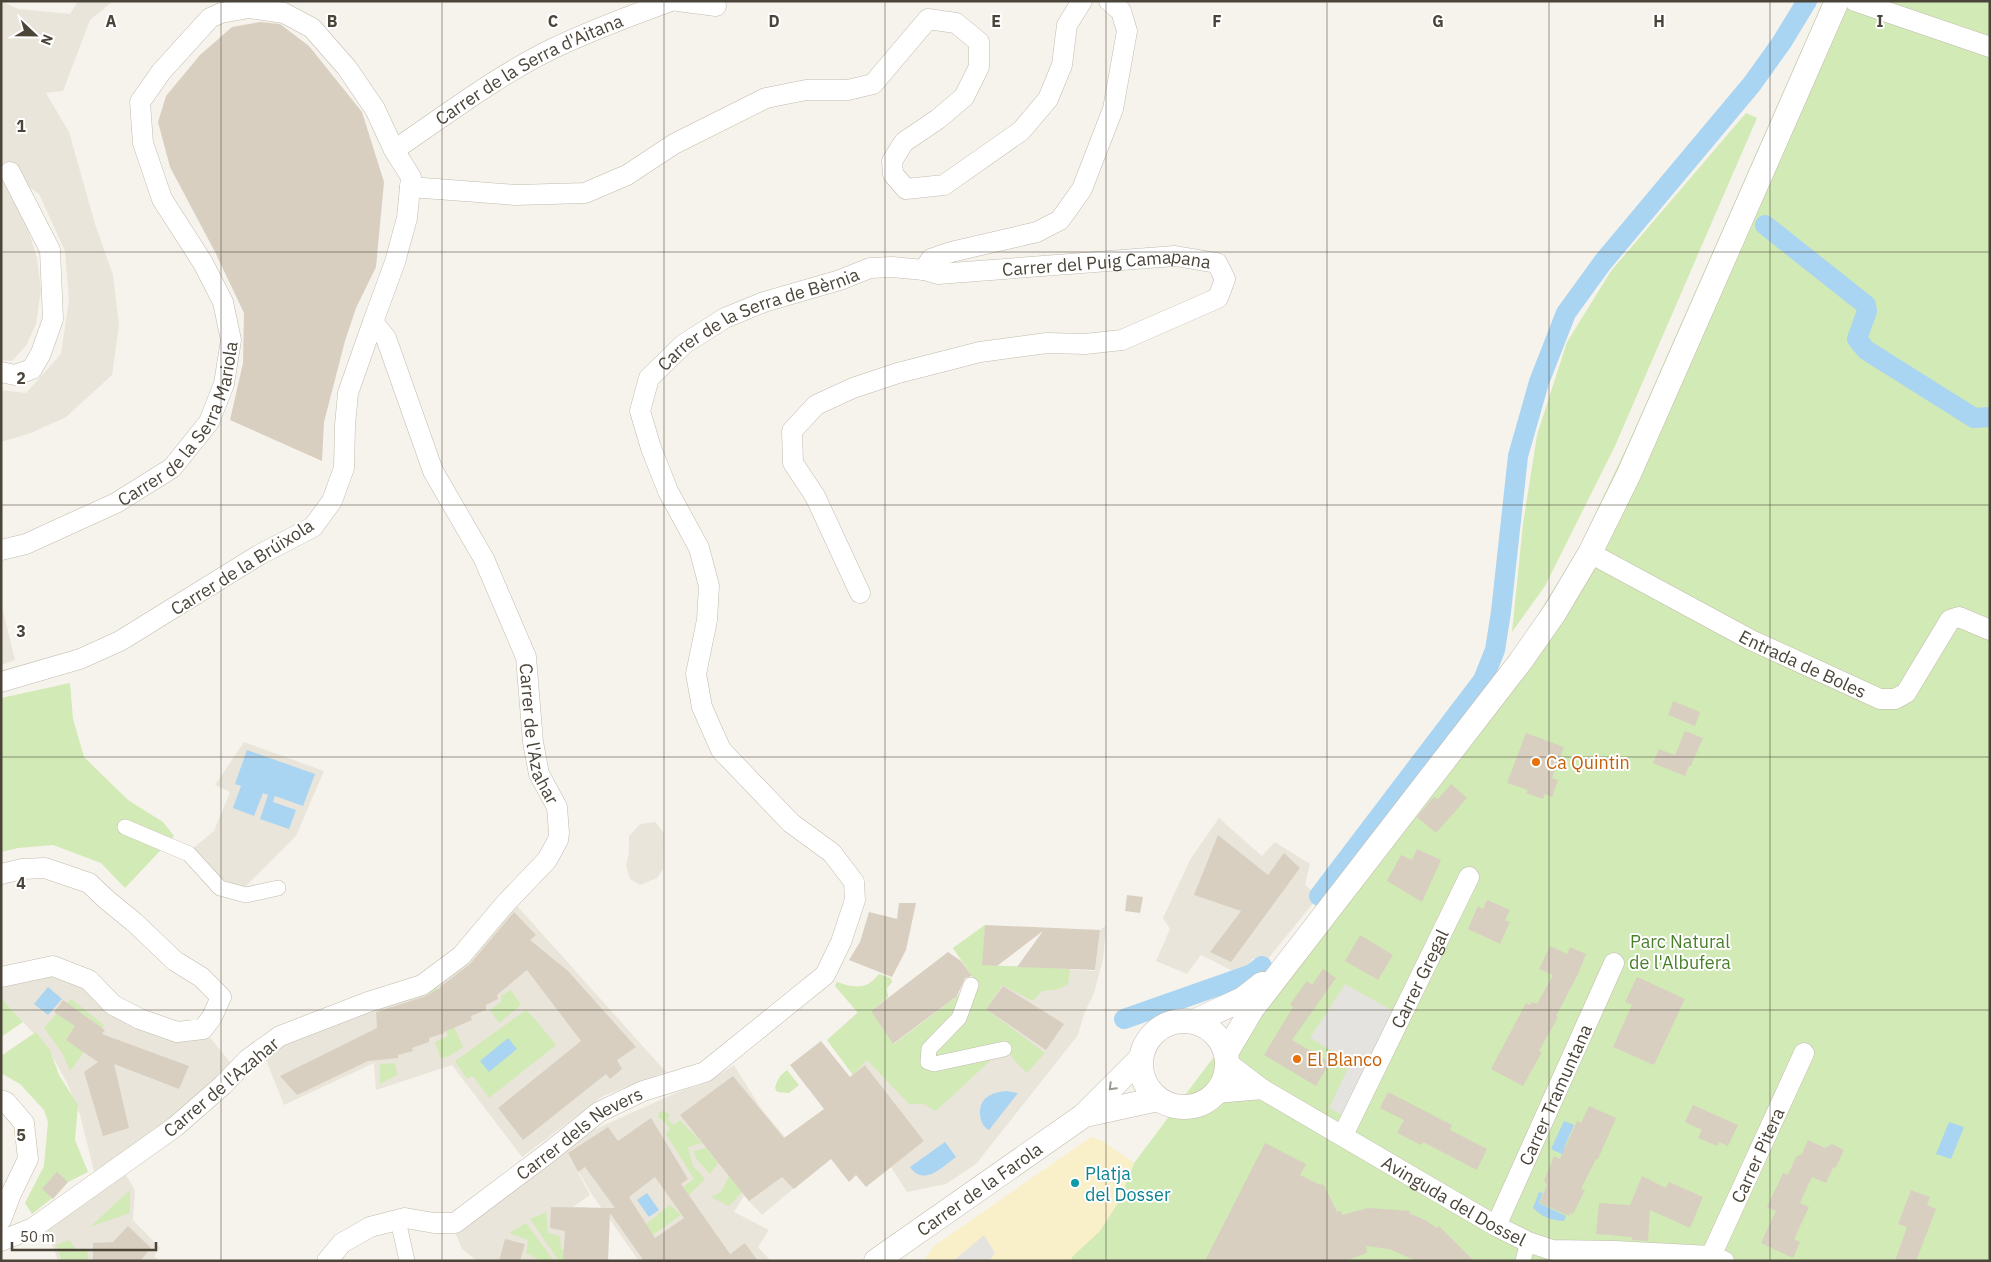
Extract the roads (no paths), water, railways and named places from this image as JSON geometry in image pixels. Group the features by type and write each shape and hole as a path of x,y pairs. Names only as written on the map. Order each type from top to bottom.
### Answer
{"street":[{"name":"Carrer de la Serra Mariola","path":"1,550 26,544 116,503 172,468 209,422 224,384 231,340 223,302 203,263 162,199 143,143 140,102 161,72 225,1"},
{"name":"Carrer de la Serra d'Aitana","path":"394,150 492,84 554,48 626,17 671,1"},
{"path":"678,1 716,6"},
{"path":"410,182 516,195 585,193 627,175 674,144 766,98 806,90 848,90 873,84 928,19 956,23 978,42 979,67 964,97 938,119 904,142 892,161 892,174 906,189 944,184 1021,131 1048,99 1062,65 1067,25 1082,1"},
{"path":"924,270 931,259 951,252 1037,232 1060,220 1082,189 1113,109 1127,31 1121,11 1109,1"},
{"path":"1227,1058 1222,1042 1206,1027 1194,1022 1179,1021 1165,1025 1154,1034 1146,1045 1141,1058 1141,1070 1144,1081 1150,1091 1158,1099 1169,1105 1182,1108 1195,1107 1207,1102 1216,1093 1225,1079 1227,1058 1252,1009 1520,662 1555,612 1590,553 1629,474 1837,1"},
{"path":"1855,1 1990,48"},
{"path":"210,18 221,13 249,8 284,13 295,9 348,68 375,109 410,182 407,218 395,262 373,322"},
{"path":"1,372 15,375 32,369 41,353 53,319 50,250 10,172"},
{"name":"Carrer del Puig Camapana","path":"860,593 815,496 793,463 792,431 816,405 853,388 980,352 1047,344 1085,344 1122,340 1218,298 1225,279 1217,263 1174,256 938,274 924,270"},
{"name":"Carrer de la Serra de Bèrnia","path":"825,975 840,942 855,900 854,882 832,852 791,823 721,750 702,707 696,674 707,620 709,586 699,548 668,491 650,448 640,411 649,378 684,344 724,318 764,302 840,280 870,268 892,267 924,270"},
{"name":"Carrer de la Brúixola","path":"1,682 80,659 120,641 259,555 313,527 332,502 344,468 348,393 373,322"},
{"name":"Carrer de l'Azahar","path":"1,1241 33,1228 161,1138 224,1085 248,1059 280,1036 368,1002 422,985 461,956 505,904 547,860 558,840 557,807 539,774 533,742 526,657 484,559 433,471 386,338 373,322"},
{"name":"Entrada de Boles","path":"1590,553 1751,640 1880,699 1895,699 1906,693 1950,620 1959,617 1990,630"},
{"path":"125,828 189,854 220,888 246,895 278,888"},
{"path":"1,874 22,869 44,868 89,884 134,922 175,961 201,977 221,997 212,1018 203,1030 177,1032 140,1019 113,1005 89,980 53,966 1,977"},
{"name":"Carrer Gregal","path":"1342,1135 1469,877"},
{"name":"Carrer Tramuntana","path":"1496,1226 1614,963"},
{"path":"1194,1022 1243,999 1286,966"},
{"name":"Carrer dels Nevers","path":"327,1261 342,1243 370,1227 405,1218 434,1223 455,1223 599,1112 643,1091 705,1072 825,975"},
{"path":"971,985 959,1018 929,1049 928,1062 934,1064 1004,1049"},
{"name":"Carrer Pitera","path":"1717,1258 1804,1054"},
{"path":"1083,1116 1141,1058"},
{"name":"Avinguda del Dossel","path":"1227,1058 1262,1089 1496,1226 1525,1252 1552,1250 1615,1256 1717,1258"},
{"path":"1216,1093 1262,1089"},
{"path":"1083,1116 1158,1099"},
{"path":"1,1100 6,1102 24,1123 28,1159 1,1220"},
{"name":"Carrer de la Farola","path":"876,1261 1083,1116"},
{"path":"398,1220 407,1261"}],"water":[{"path":"247,750 315,774 303,806 275,796 273,802 296,810 289,829 260,819 268,795 263,793 254,816 233,808 241,786 235,784"},
{"path":"48,987 62,999 48,1015 34,1004"},
{"path":"508,1038 517,1049 489,1072 480,1061"},
{"path":"1006,1091 1018,1093 989,1130 981,1119 981,1105 991,1095"},
{"path":"1564,1121 1574,1125 1564,1148 1571,1151 1568,1157 1551,1149"},
{"path":"1949,1122 1964,1127 1951,1159 1936,1154"},
{"path":"945,1142 956,1157 933,1173 921,1175 915,1173 910,1167"},
{"path":"1539,1192 1543,1193 1539,1203 1566,1216 1564,1221 1547,1217 1533,1208"},
{"path":"647,1193 659,1210 649,1217 637,1200"}],"waterway":[{"path":"1319,896 1483,680 1495,650 1501,612 1518,456 1539,382 1566,313 1603,262 1752,84 1782,42 1807,1"},
{"path":"1765,225 1866,305 1867,311 1857,339 1866,350 1974,418 1990,417"},
{"path":"1124,1019 1252,974 1262,966"}],"place":[{"name":"Ca Quintin","path":"1536,762"},
{"name":"El Blanco","path":"1297,1059"},
{"name":"Platja del Dosser","path":"1075,1183"}],"park label":[{"name":"Parc Natural de l'Albufera","path":"1680,951"}]}
